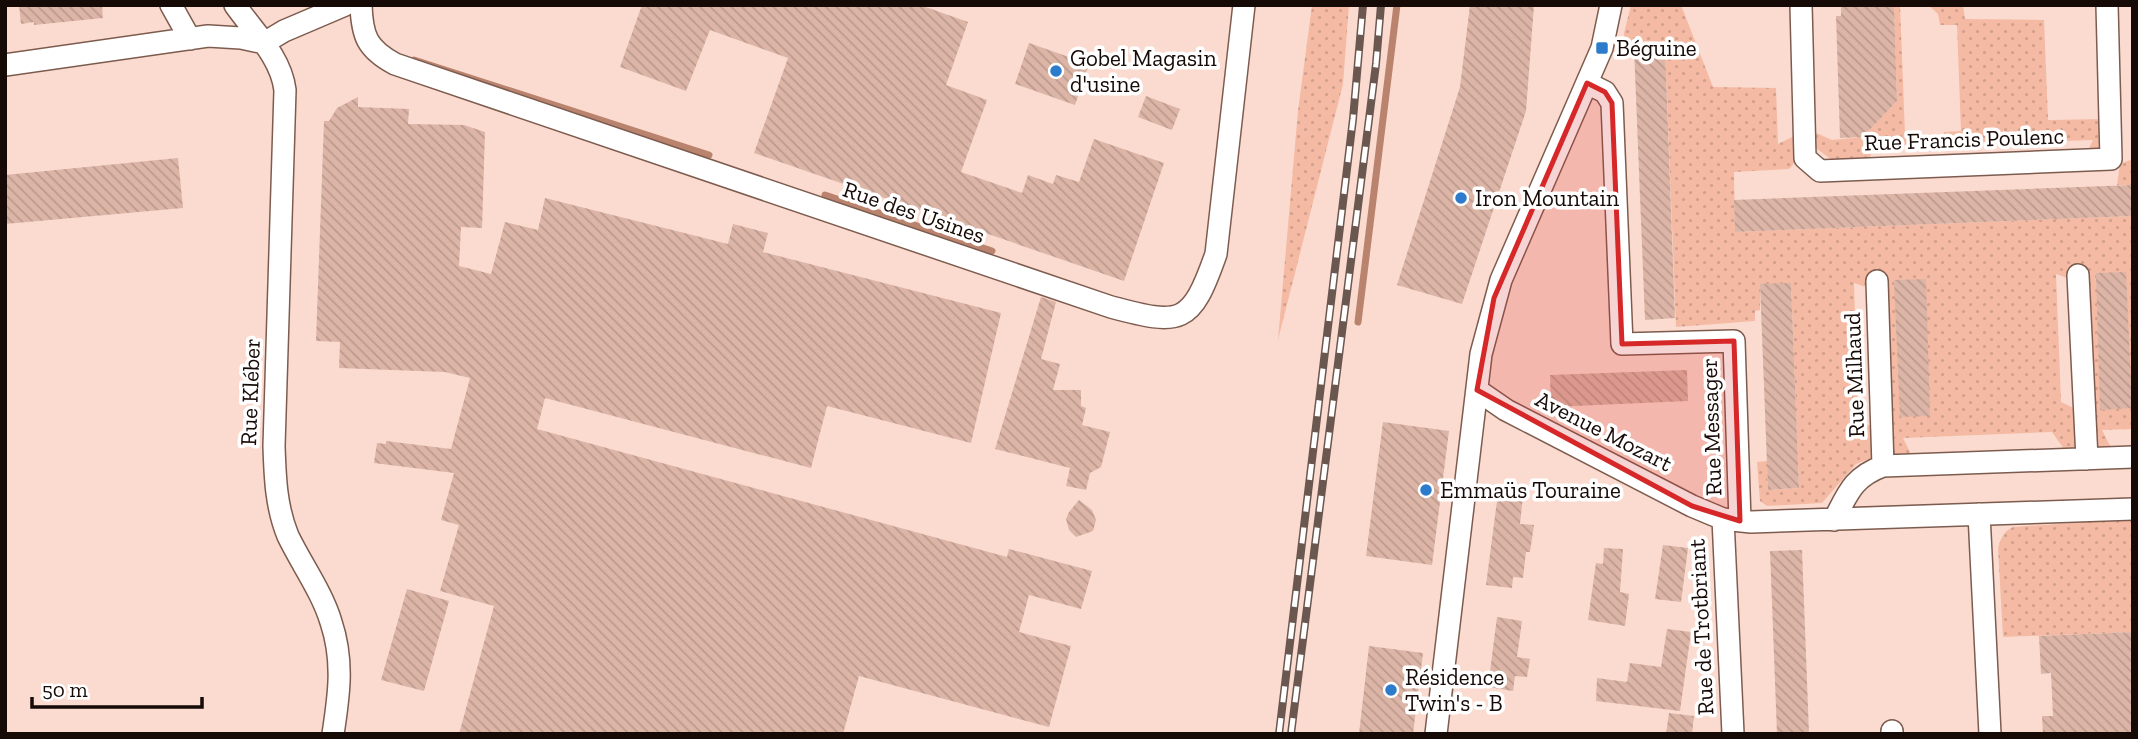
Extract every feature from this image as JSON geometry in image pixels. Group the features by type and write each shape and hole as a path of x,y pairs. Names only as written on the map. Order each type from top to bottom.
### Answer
{"street":[{"path":"171,5 190,39"},
{"name":"Rue Kléber","path":"235,5 264,43 284,80 286,103 274,446 277,497 288,535 323,603 337,645 341,685 333,734"},
{"path":"5,65 190,39 223,37 264,43 292,27 345,5"},
{"name":"Rue des Usines","path":"361,5 365,36 373,49 395,64 1111,307 1168,319 1185,313 1203,292 1216,254 1244,5"},
{"path":"1436,734 1481,354 1494,298 1602,48 1611,5"},
{"name":"Rue Francis Poulenc","path":"1801,5 1805,158 1820,171 2111,159 2107,5"},
{"name":"Rue Messager","path":"1587,83 1605,92 1612,103 1622,344 1734,341 1732,520"},
{"path":"2078,275 2087,459"},
{"name":"Rue Milhaud","path":"1877,281 1884,466"},
{"name":"Avenue Mozart","path":"1477,390 1506,410 1692,506 1732,520 1834,520 2133,509"},
{"path":"1834,520 1850,489 1864,473 1884,466 2133,457"},
{"path":"1979,514 1990,734"},
{"name":"Rue de Trotbriant","path":"1732,520 1732,734"}],"highlighted area":[{"path":"1587,83 1605,92 1612,103 1622,344 1734,341 1740,521 1692,506 1477,390 1494,298"}],"shaded area":[{"path":"1312,5 1349,5 1343,84 1278,340 1298,111"},
{"path":"1631,5 1681,5 1713,87 1776,88 1778,144 1796,135 1796,158 1789,169 1734,172 1735,232 2133,216 2133,429 2102,430 2111,448 2097,448 2093,445 2072,280 2056,274 2061,402 2078,410 2077,445 2073,449 2064,449 2052,432 1903,438 1912,456 1897,457 1891,449 1872,289 1854,283 1858,420 1877,429 1874,457 1856,464 1822,503 1767,506 1760,501 1757,462 1767,461 1768,490 1799,488 1791,284 1760,285 1760,310 1755,311 1755,321 1676,327 1665,47 1625,48 1624,33"},
{"path":"1894,5 1900,5 1905,134 1921,133 1921,146 1875,147 1866,164 1840,166 1812,145 1814,132 1832,140 1863,137 1897,101"},
{"path":"1928,5 1963,5 1965,19 2044,20 2048,120 2105,119 2106,143 2095,155 2086,155 2093,140 1944,145 1944,132 1961,131 1957,25 1940,25 1938,14"},
{"path":"2133,159 2133,185 2117,185 2120,164"},
{"path":"2133,519 2133,632 2003,637 1998,548 2007,531 2013,527"}],"building":[{"path":"19,5 102,5 103,18 21,24"},
{"path":"642,5 920,5 968,22 946,85 987,100 961,172 1022,193 1028,175 1053,184 1056,175 1079,182 1094,139 1164,163 1124,281 754,153 788,58 710,30 686,91 620,67"},
{"name":"Iron Mountain","path":"1470,5 1534,5 1526,111 1462,304 1397,285 1460,87"},
{"path":"1841,5 1894,5 1897,101 1863,137 1840,138 1836,16 1841,16"},
{"path":"1029,43 1089,64 1075,105 1015,84"},
{"path":"1665,47 1675,318 1645,320 1634,48"},
{"path":"1146,96 1180,109 1172,130 1138,117"},
{"path":"358,97 358,107 409,109 408,124 464,125 485,132 482,228 461,227 459,266 491,274 505,222 538,230 545,198 728,244 733,224 768,233 763,252 1001,313 971,443 827,406 811,468 545,398 537,429 1007,557 1009,549 1092,571 1081,609 1029,595 1019,632 1071,646 1049,727 859,676 843,734 459,734 494,606 440,591 459,525 441,520 454,473 374,463 377,443 386,444 386,441 451,449 470,378 445,372 339,368 340,342 316,341 324,121 329,121 337,108"},
{"path":"178,158 183,208 5,224 5,175"},
{"path":"2133,185 2133,216 1735,232 1734,200"},
{"path":"2126,272 2132,408 2100,410 2096,273"},
{"path":"1926,279 1930,416 1900,417 1894,280"},
{"path":"1791,283 1799,488 1768,490 1760,284"},
{"path":"1041,297 1056,302 1041,359 1060,364 1053,390 1081,390 1081,406 1086,408 1082,425 1110,432 1101,467 1090,473 1086,490 1066,486 1070,468 995,449"},
{"path":"1687,370 1688,401 1551,407 1550,375"},
{"path":"1383,422 1449,431 1432,565 1366,556"},
{"path":"1498,493 1523,496 1520,524 1534,525 1530,552 1526,552 1523,578 1513,577 1512,588 1486,585"},
{"path":"1079,500 1092,510 1096,520 1093,531 1076,537 1069,530 1066,519"},
{"path":"1663,545 1688,548 1681,602 1655,599"},
{"path":"1604,548 1623,549 1620,592 1629,594 1625,626 1588,620 1596,563 1603,564"},
{"path":"1802,550 1809,734 1777,734 1770,551"},
{"path":"407,589 449,601 424,691 381,680"},
{"path":"1497,617 1522,621 1517,657 1530,659 1527,677 1515,676 1513,691 1488,687"},
{"path":"1667,629 1691,632 1680,711 1596,701 1597,678 1627,682 1630,663 1661,667"},
{"path":"2133,632 2133,734 2043,734 2042,716 2053,716 2051,673 2041,674 2039,636"},
{"name":"Résidence Twin's - B","path":"1369,646 1423,653 1413,734 1359,734"},
{"path":"1669,713 1694,716 1692,734 1666,734"}],"waterway":[{"path":"1358,322 1397,5"},
{"path":"414,60 709,155"},
{"path":"825,195 992,251"}],"railway":[{"path":"1279,734 1353,119 1363,5"},
{"path":"1291,734 1376,64 1381,5"}],"place":[{"name":"Béguine","path":"1602,48"},
{"name":"Gobel Magasin d'usine","path":"1056,71"},
{"name":"Iron Mountain","path":"1461,198"},
{"name":"Emmaüs Touraine","path":"1426,490"},
{"name":"Résidence Twin's - B","path":"1391,690"}]}
